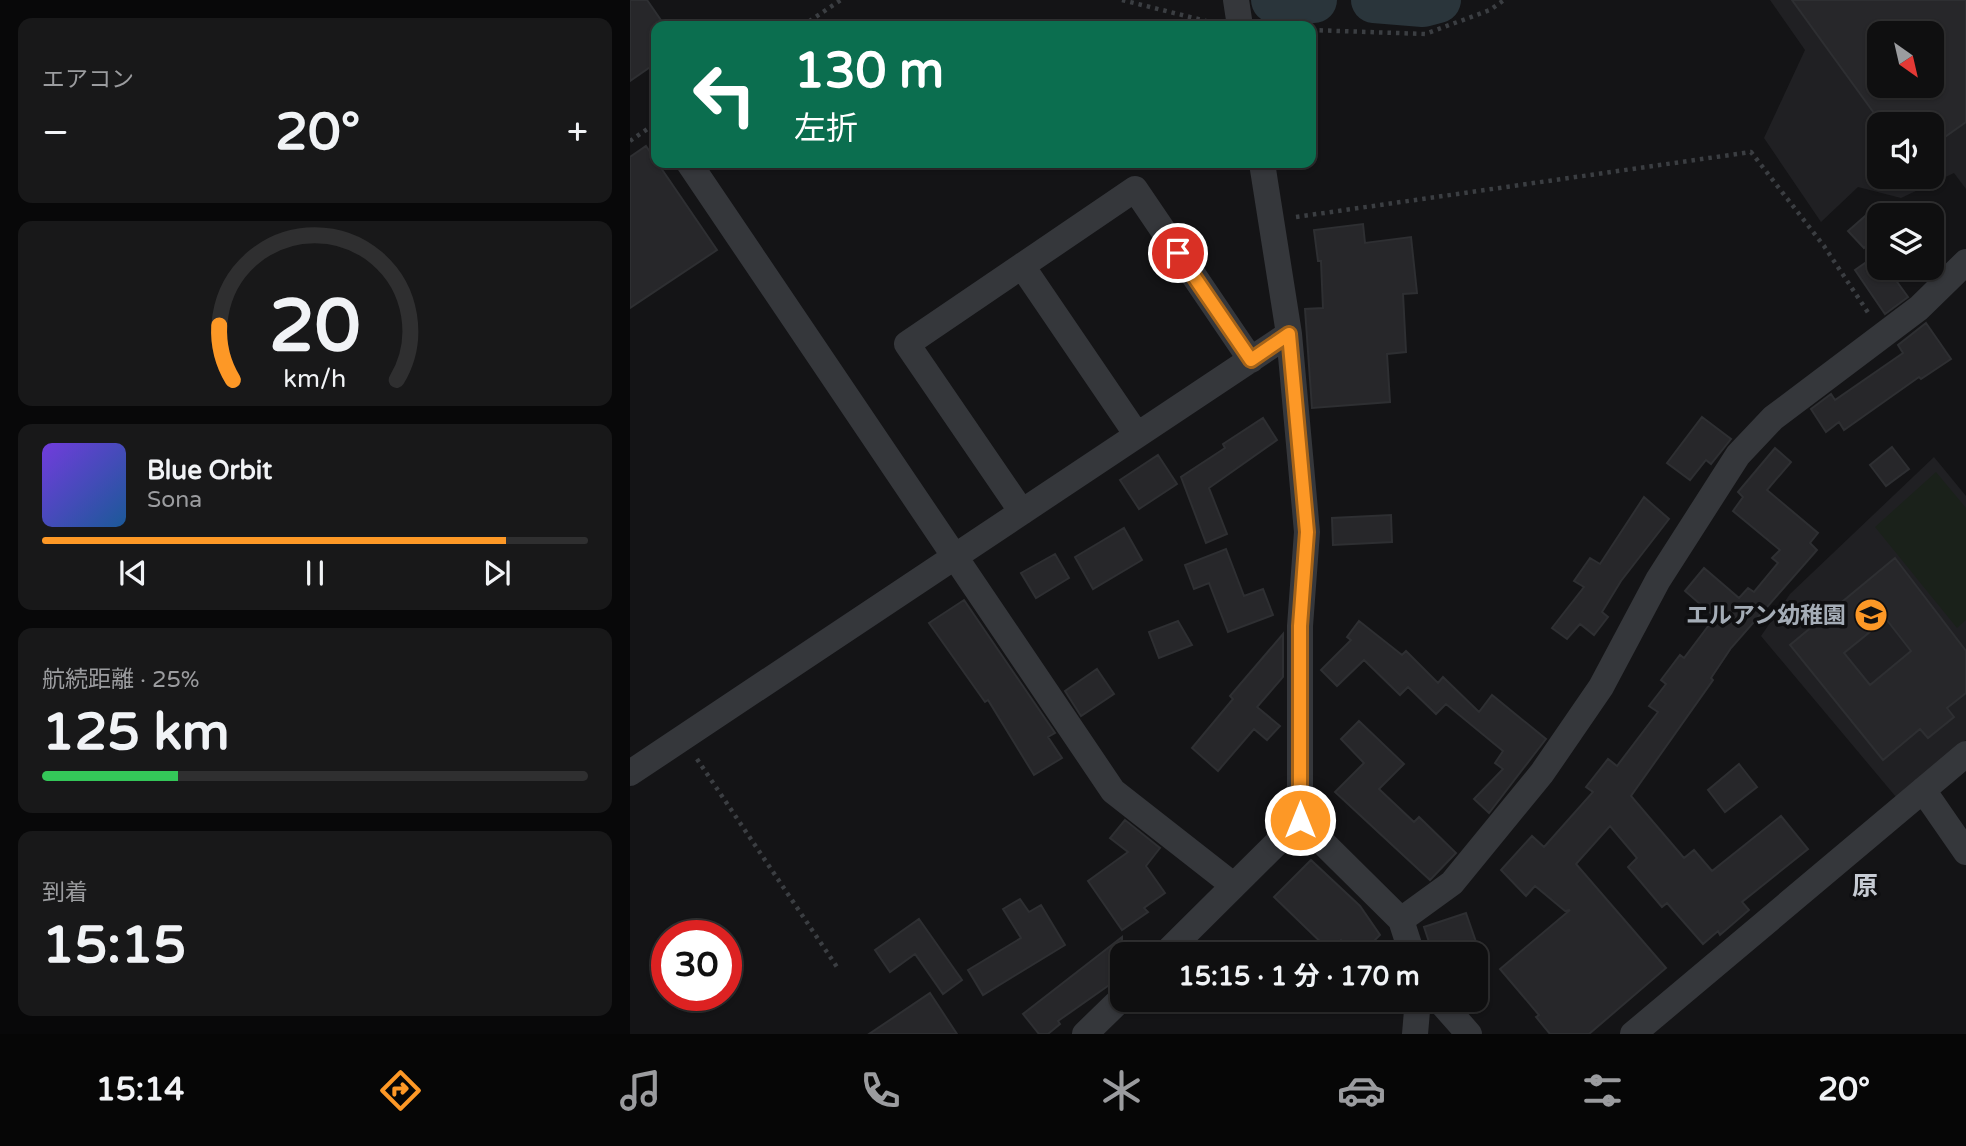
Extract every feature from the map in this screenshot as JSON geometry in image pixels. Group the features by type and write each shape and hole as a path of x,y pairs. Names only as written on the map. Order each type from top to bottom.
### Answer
{"street":[{"path":"1230,21 1236,0"},
{"path":"692,168 1113,791 1233,885"},
{"path":"1263,168 1289,334 1307,532 1300,626 1300,820 1401,920 1408,942"},
{"path":"1021,512 907,344 1135,189 1251,360"},
{"path":"1401,920 1452,883 1542,773 1601,687 1658,580 1738,455 1773,418 1919,309 1966,262"},
{"path":"1022,266 1137,435"},
{"path":"630,773 1289,334"},
{"path":"1633,1034 1966,754"},
{"path":"1923,790 1966,852"},
{"path":"1177,942 1300,820"},
{"path":"1085,1034 1110,1010"},
{"path":"1415,1034 1417,1012"},
{"path":"1450,1012 1469,1034"}],"path":[{"path":"810,21 841,0"},
{"path":"1122,0 1206,21"},
{"path":"1316,30 1425,34 1490,10 1504,0"},
{"path":"630,141 651,126"},
{"path":"1271,221 1751,152 1824,246 1883,335"},
{"path":"683,738 839,970"}],"shaded area":[{"path":"1770,0 1966,0 1966,189 1954,173 1944,178 1944,112 1867,112 1867,189 1920,189 1901,198 1858,187 1821,222 1764,138 1805,50"},
{"name":"エルアン幼稚園","path":"1934,457 1966,496 1966,740 1896,797 1761,636 1790,594"},
{"path":"1936,472 1966,508 1966,620 1957,628 1875,527"}],"building":[{"path":"630,0 647,0 662,21 651,21 651,66 630,81"},
{"path":"1792,0 1966,0 1966,122 1944,138 1944,112 1873,112"},
{"path":"646,146 651,153 651,168 661,168 717,250 630,308 630,157"},
{"path":"1867,214 1867,245 1864,248 1848,231"},
{"path":"1363,224 1365,243 1411,237 1417,293 1403,294 1406,352 1387,354 1390,402 1312,408 1305,309 1323,308 1321,261 1318,261 1314,230"},
{"path":"1867,262 1867,280 1896,280 1908,297 1885,314 1855,270"},
{"path":"1926,323 1951,359 1921,379 1919,377 1844,430 1839,422 1826,432 1811,409 1831,394 1835,400 1903,353 1898,345"},
{"path":"1702,417 1731,439 1711,464 1706,460 1690,480 1667,463"},
{"path":"1263,418 1277,440 1209,488 1227,534 1206,543 1181,477 1225,448 1223,444"},
{"path":"1892,447 1909,469 1886,486 1870,465"},
{"path":"1775,448 1791,462 1767,490 1818,533 1810,543 1817,550 1731,648 1711,678 1713,680 1631,796 1684,858 1694,850 1712,871 1781,816 1808,849 1742,902 1749,910 1720,935 1718,931 1703,944 1667,903 1662,907 1628,867 1637,858 1610,826 1576,864 1666,968 1589,1034 1550,1034 1536,1017 1539,1015 1500,969 1570,910 1565,911 1535,886 1526,896 1501,870 1532,836 1544,847 1593,792 1586,787 1608,759 1617,766 1658,712 1649,706 1666,684 1661,680 1680,655 1684,658 1715,617 1685,591 1704,568 1739,598 1748,588 1754,592 1778,563 1772,558 1780,550 1733,511 1743,497 1738,492"},
{"path":"1158,455 1177,484 1139,509 1120,480"},
{"path":"1644,497 1669,519 1621,581 1602,612 1608,617 1594,635 1580,624 1567,639 1552,628 1584,587 1574,581 1590,558 1600,564"},
{"path":"1391,515 1392,542 1333,545 1332,518"},
{"path":"1124,528 1142,560 1093,589 1075,557"},
{"path":"1226,549 1244,596 1263,589 1273,615 1228,632 1209,583 1194,589 1185,565"},
{"path":"1055,554 1069,578 1036,598 1021,573"},
{"path":"1895,558 1966,651 1966,693 1947,708 1954,717 1928,738 1920,729 1883,760 1790,645","holes":["1886,619 1911,651 1870,685 1844,653"]},
{"path":"964,600 1055,733 1048,737 1062,758 1034,775 988,700 985,702 929,623"},
{"path":"1178,621 1192,645 1159,658 1149,632"},
{"path":"1359,621 1402,655 1406,651 1438,683 1443,677 1479,712 1492,695 1546,739 1489,813 1474,799 1503,769 1495,763 1503,751 1446,704 1436,714 1408,687 1400,695 1364,660 1337,686 1321,670 1351,640 1347,637"},
{"path":"1283,634 1283,677 1257,707 1280,726 1267,740 1254,729 1218,771 1192,748 1233,699 1230,696"},
{"path":"1097,669 1114,694 1081,716 1065,691"},
{"path":"1359,721 1404,764 1379,789 1414,822 1419,817 1456,853 1430,880 1335,792 1364,763 1341,739"},
{"path":"1739,764 1757,787 1725,812 1708,790"},
{"path":"1125,820 1160,848 1146,866 1165,893 1144,908 1148,912 1122,930 1088,881 1128,852 1110,838"},
{"path":"1311,860 1360,906 1380,935 1373,942 1321,942 1274,897"},
{"path":"1020,899 1029,912 1041,905 1065,945 983,995 968,970 1021,938 1003,909"},
{"path":"1466,913 1476,942 1429,942 1424,927"},
{"path":"919,919 962,980 943,994 915,954 890,972 875,950"},
{"path":"1110,946 1110,984 1058,1021 1060,1024 1048,1034 1039,1034 1023,1014"},
{"path":"930,993 957,1034 869,1034"}],"waterway":[{"path":"1274,0 1314,0"},
{"path":"1374,0 1423,4 1438,0"}],"place":[{"name":"エルアン幼稚園","path":"1871,615"}],"district":[{"name":"原","path":"1865,886"}],"route":[{"path":"1178,253 1251,360 1289,334 1307,532 1300,626 1300,820"}]}
